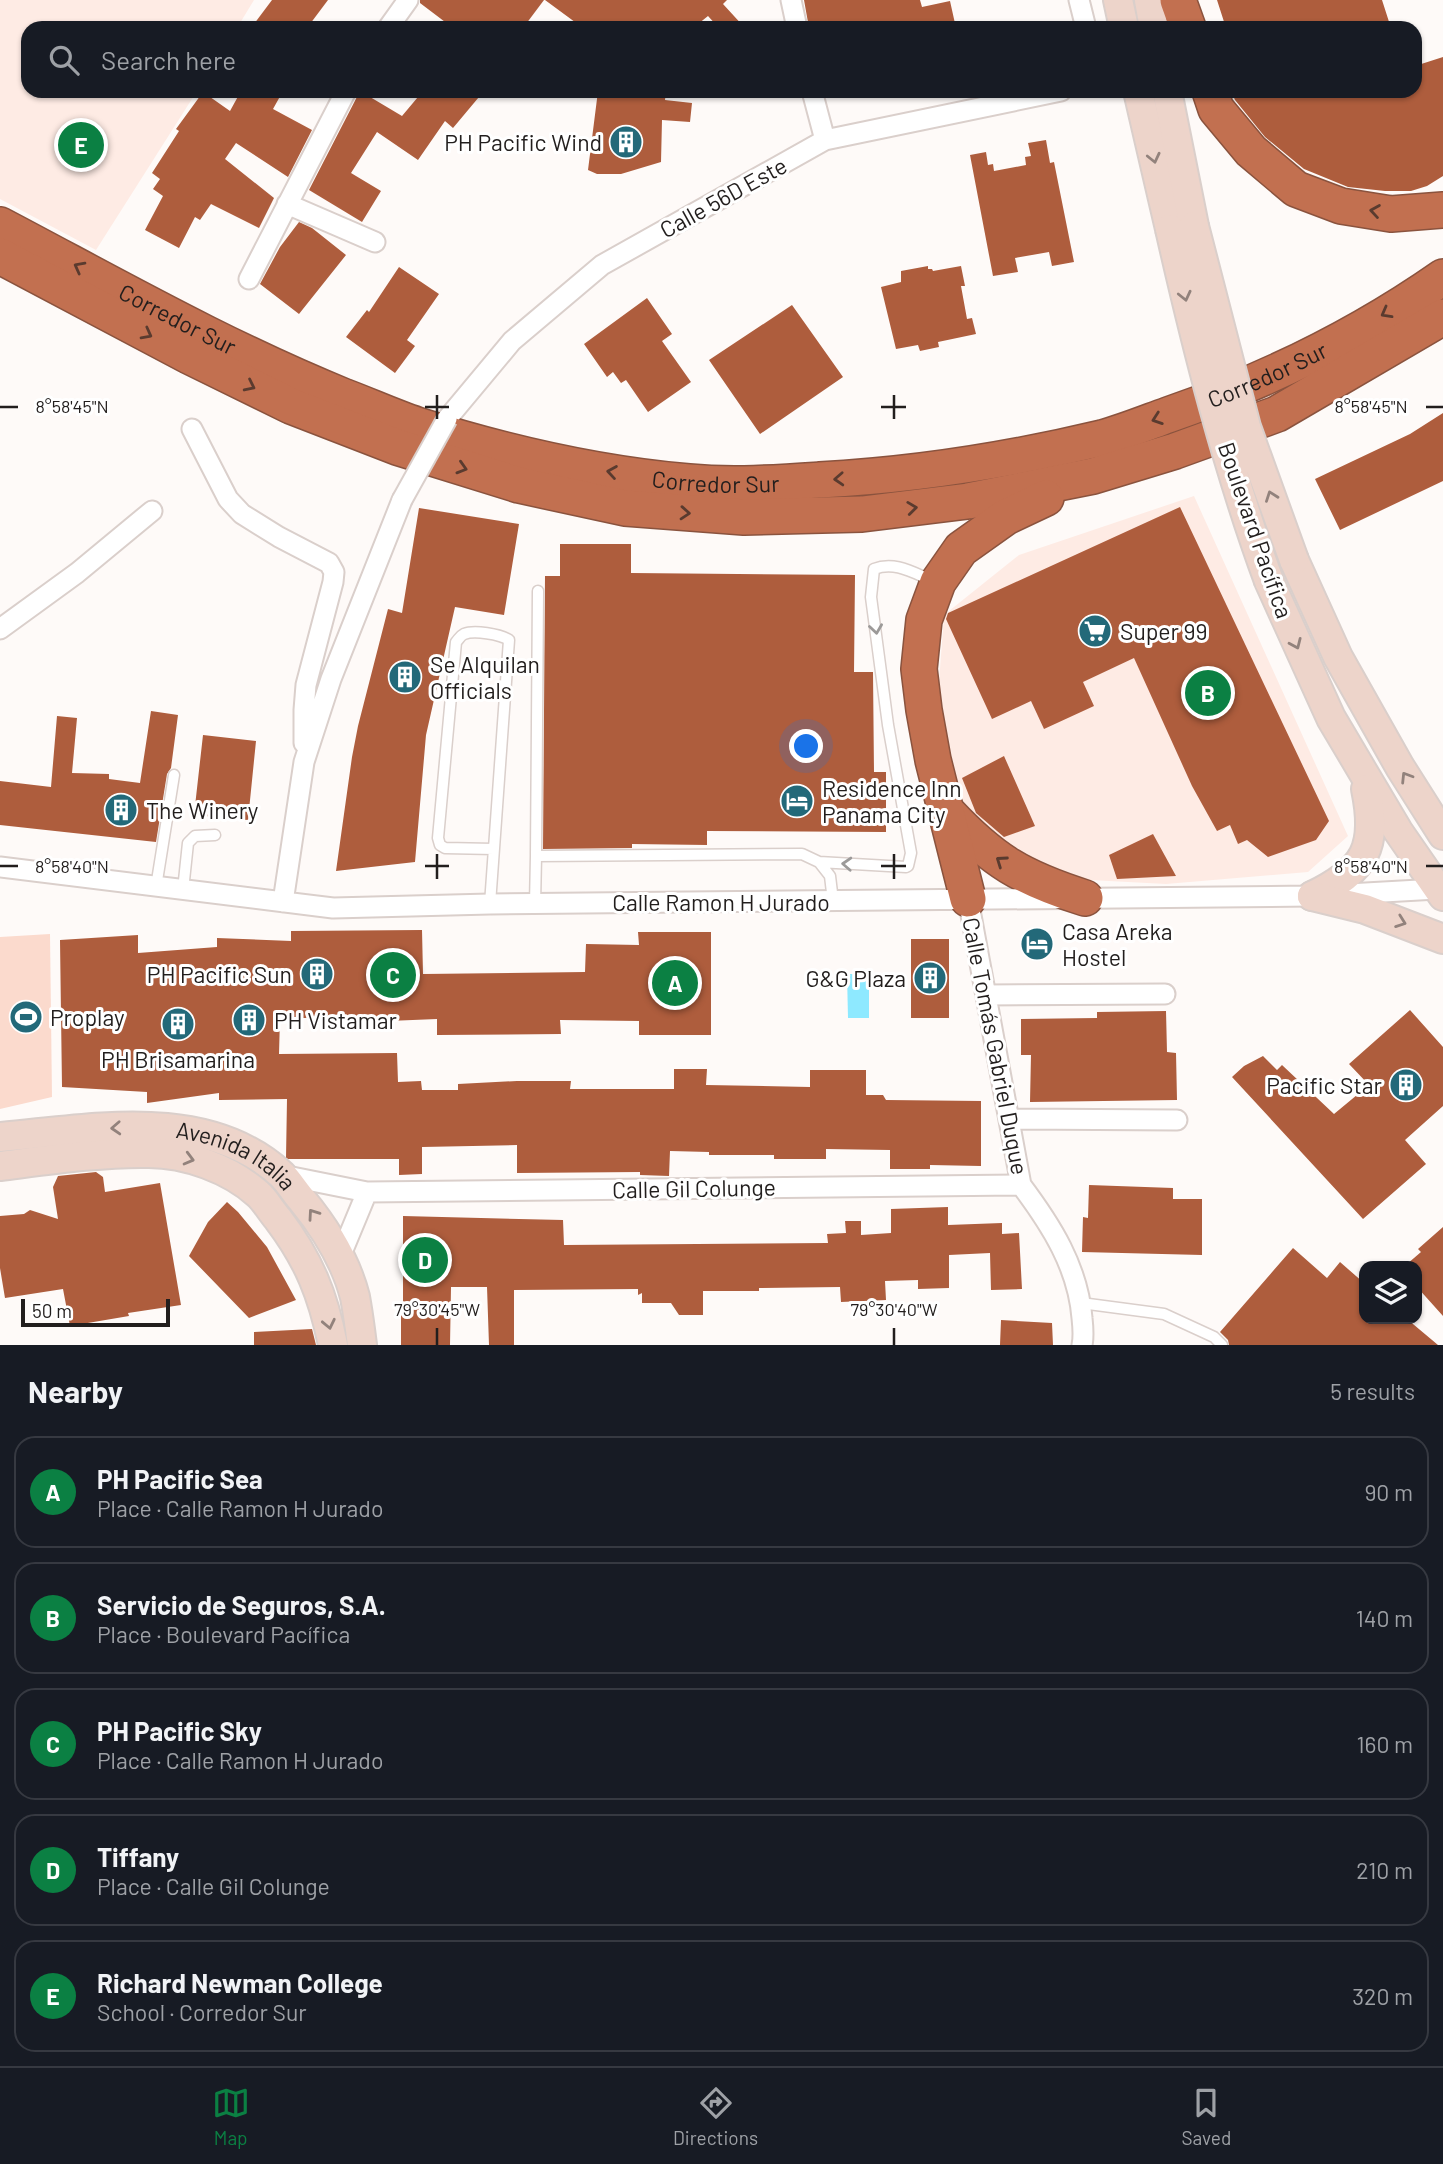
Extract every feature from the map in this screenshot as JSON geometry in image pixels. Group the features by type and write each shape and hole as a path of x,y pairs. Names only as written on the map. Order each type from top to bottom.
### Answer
{"highway":[{"path":"1178,0 1186,21"},
{"path":"1212,98 1216,109 1251,151 1296,189 1340,206 1391,214 1443,210"},
{"name":"Corredor Sur","path":"0,225 204,334 308,382 413,424 525,456 577,467 689,482 740,485 882,476 990,461 1106,437 1232,391 1323,348 1411,299 1443,277"},
{"name":"Corredor Sur","path":"0,256 189,356 291,406 397,447 519,485 625,508 744,517 862,514 968,501 1093,476 1175,451 1277,414 1443,317"},
{"path":"968,900 933,760 919,669 924,620 938,582 961,549 1006,517 1093,476"},
{"path":"947,813 975,843 1009,867 1046,886 1085,898"}],"street":[{"path":"393,21 408,0"},
{"path":"791,0 796,21"},
{"path":"1079,0 1084,21"},
{"path":"1118,0 1122,21"},
{"path":"1149,0 1153,21"},
{"path":"250,279 342,98"},
{"path":"814,98 825,139"},
{"name":"Calle 56D Este","path":"304,762 331,679 402,500 447,419 512,341 602,265 825,139 1027,98"},
{"name":"Boulevard Pacífica","path":"1141,98 1247,427 1294,560 1338,657 1400,767 1443,835"},
{"name":"Boulevard Pacífica","path":"1168,98 1198,350 1248,524 1269,581 1331,718 1398,831 1441,890"},
{"path":"287,204 375,242"},
{"path":"192,429 228,499 242,514 329,563 334,572 306,685 304,762 283,902"},
{"path":"0,629 76,573 152,511"},
{"path":"1312,895 1341,880 1362,861 1370,838 1371,813 1364,775"},
{"name":"Calle Ramon H Jurado","path":"0,867 333,908 1312,895 1441,890"},
{"path":"1312,895 1365,909 1443,939"},
{"name":"Calle Tomás Gabriel Duque","path":"968,900 1021,1185 1046,1218 1068,1259 1081,1303 1084,1338 1082,1345"},
{"path":"986,995 1165,994"},
{"path":"1009,1119 1177,1120"},
{"name":"Avenida Italia","path":"0,1137 141,1126 176,1128 207,1134 239,1146 282,1175 314,1214 340,1257 355,1297 362,1345"},
{"name":"Avenida Italia","path":"0,1166 150,1153 195,1160 231,1176 259,1194 313,1274 325,1308 333,1345"},
{"name":"Calle Gil Colunge","path":"282,1175 367,1192 1021,1185"},
{"path":"340,1257 367,1192"}],"lane":[{"path":"536,856 802,854 819,862 906,867 910,863 911,853 888,724 871,597 874,569 889,565 901,567 938,582"},
{"path":"535,904 538,591"},
{"path":"490,904 494,849 509,640 496,634 467,633 456,642 438,838 440,845 446,848 494,849"},
{"path":"156,887 174,775"},
{"path":"183,890 188,843 195,836 215,835"},
{"path":"819,862 830,876 834,901"},
{"path":"1081,1303 1164,1314 1214,1337 1222,1345"}],"shaded area":[{"path":"0,0 254,0 241,21 21,21 21,98 193,98 96,250 0,199"},
{"path":"1194,496 1348,836 1308,872 1166,884 1090,880 1010,856 971,822 953,782 939,682 944,615 1019,555"},
{"name":"Proplay","path":"50,934 52,1097 0,1109 0,937"}],"water":[{"path":"847,974 869,974 869,1018 848,1018"}],"building":[{"path":"272,0 328,0 312,21 256,21"},
{"path":"420,0 544,0 528,21 444,21 420,3"},
{"path":"545,0 727,0 723,4 739,21 713,21 708,16 702,21 574,21"},
{"path":"804,0 920,0 922,7 950,1 954,21 808,21"},
{"path":"1217,0 1382,0 1389,21 1224,21"},
{"path":"1443,57 1443,176 1427,186 1411,191 1348,187 1304,169 1265,137 1234,98 1422,98 1422,64"},
{"path":"199,98 212,98 230,111 237,98 279,98 273,109 312,130 288,177 236,143 225,159 274,198 259,228 211,204 200,220 195,217 179,248 145,230 163,196 153,189 160,179 152,173 179,131 176,129"},
{"path":"356,98 372,98 402,116 417,98 478,98 453,128 445,121 418,160 377,132 351,173 381,191 362,222 309,190"},
{"name":"PH Pacific Wind","path":"597,98 665,98 692,103 690,122 662,120 661,162 621,174 597,174 588,170"},
{"path":"1046,140 1050,163 1054,162 1074,262 1052,266 1049,252 1015,258 1018,272 993,276 970,155 986,152 988,165 993,164 994,171 1026,165 1025,157 1031,156 1028,143"},
{"path":"299,222 312,228 346,255 299,314 260,284 280,247"},
{"path":"928,266 928,269 933,271 961,266 965,286 961,286 967,319 972,318 976,334 938,342 939,347 920,351 918,345 896,349 881,287 901,282 901,271"},
{"path":"399,267 439,294 407,340 415,346 395,373 346,337 367,310 369,312"},
{"path":"647,298 672,334 662,341 691,382 648,412 626,380 621,383 613,372 607,377 584,344"},
{"path":"792,305 843,377 760,434 709,360"},
{"path":"1443,413 1443,481 1340,530 1315,479 1410,434"},
{"name":"Super 99","path":"1180,507 1329,821 1316,840 1268,857 1247,840 1238,844 1230,825 1217,831 1192,786 1134,658 1083,682 1094,706 1044,729 1031,701 992,719 946,619 948,613"},
{"path":"419,508 519,524 504,615 455,607 426,735 415,862 336,871 358,726 388,609 402,613"},
{"path":"560,544 631,544 631,573 855,575 854,672 873,672 874,772 886,772 886,832 707,831 707,845 632,844 632,848 543,849 545,576 560,576"},
{"path":"151,711 178,715 171,768 167,774 156,842 0,825 0,781 51,787 57,716 77,718 72,773 109,774 109,779 140,783"},
{"path":"203,735 256,741 248,820 194,815"},
{"path":"1004,756 1035,826 1004,837 976,813 962,778"},
{"path":"1153,834 1176,876 1117,879 1109,855"},
{"path":"422,930 423,974 585,972 586,944 639,945 638,932 711,932 711,1035 639,1035 639,1021 560,1020 561,1034 437,1035 437,1019 364,1022 364,1018 280,1018 279,1054 397,1053 398,1082 421,1081 422,1090 458,1090 458,1084 517,1081 571,1081 570,1089 674,1089 674,1069 707,1069 706,1085 810,1087 810,1070 866,1070 866,1095 883,1095 886,1100 981,1101 981,1166 930,1165 930,1169 890,1169 890,1150 826,1149 826,1159 774,1159 774,1155 709,1155 709,1152 670,1151 669,1176 640,1175 640,1172 517,1173 517,1145 422,1147 422,1174 399,1175 399,1159 286,1158 287,1099 219,1100 219,1093 147,1103 147,1092 62,1087 60,940 138,935 138,953 217,947 217,938 291,941 291,931"},
{"name":"G&G Plaza","path":"911,939 949,939 949,1018 911,1018"},
{"path":"1410,1010 1443,1047 1443,1106 1405,1140 1426,1164 1363,1219 1232,1077 1244,1066 1263,1056 1277,1070 1282,1065 1334,1114 1369,1085 1349,1064"},
{"path":"1166,1011 1167,1052 1176,1053 1177,1100 1030,1102 1031,1055 1021,1055 1021,1019 1097,1018 1097,1012"},
{"path":"96,1172 103,1177 105,1192 160,1183 181,1305 70,1326 63,1289 5,1298 0,1268 0,1216 24,1214 30,1210 58,1219 53,1187 58,1176"},
{"path":"1089,1185 1173,1188 1173,1199 1202,1199 1202,1255 1082,1252 1083,1217 1088,1218"},
{"path":"227,1202 267,1247 296,1300 249,1318 189,1256 208,1222"},
{"path":"948,1207 948,1225 1002,1223 1002,1234 1019,1233 1022,1289 991,1290 990,1253 949,1255 949,1288 918,1289 918,1280 885,1281 886,1300 841,1302 840,1287 703,1291 703,1315 679,1315 671,1303 642,1303 642,1293 638,1295 638,1289 514,1290 514,1345 489,1345 487,1287 451,1287 450,1345 401,1345 403,1216 563,1220 564,1245 828,1243 827,1234 846,1233 845,1221 861,1221 861,1235 891,1233 891,1209"},
{"path":"1443,1227 1443,1316 1422,1293 1422,1261 1410,1261 1421,1252 1418,1249"},
{"path":"1293,1248 1327,1278 1340,1262 1359,1279 1359,1324 1413,1324 1438,1345 1229,1345 1220,1332"},
{"path":"1001,1320 1052,1323 1053,1345 1000,1345"},
{"path":"312,1329 316,1345 254,1345 254,1332"}],"place":[{"name":"PH Pacific Wind","path":"626,142"},
{"name":"Richard Newman College","path":"81,145"},
{"name":"Super 99","path":"1095,631"},
{"name":"Se Alquilan Officials","path":"405,677"},
{"name":"Servicio de Seguros, S.A.","path":"1208,693"},
{"name":"Residence Inn Panama City","path":"797,801"},
{"name":"The Winery","path":"121,810"},
{"name":"Casa Areka Hostel","path":"1037,944"},
{"name":"PH Pacific Sun","path":"317,974"},
{"name":"PH Pacific Sky","path":"393,975"},
{"name":"G&G Plaza","path":"930,978"},
{"name":"PH Pacific Sea","path":"675,983"},
{"name":"Proplay","path":"26,1017"},
{"name":"PH Vistamar","path":"249,1020"},
{"name":"PH Brisamarina","path":"178,1024"},
{"name":"Pacific Star","path":"1406,1085"},
{"name":"Tiffany","path":"425,1260"}]}
